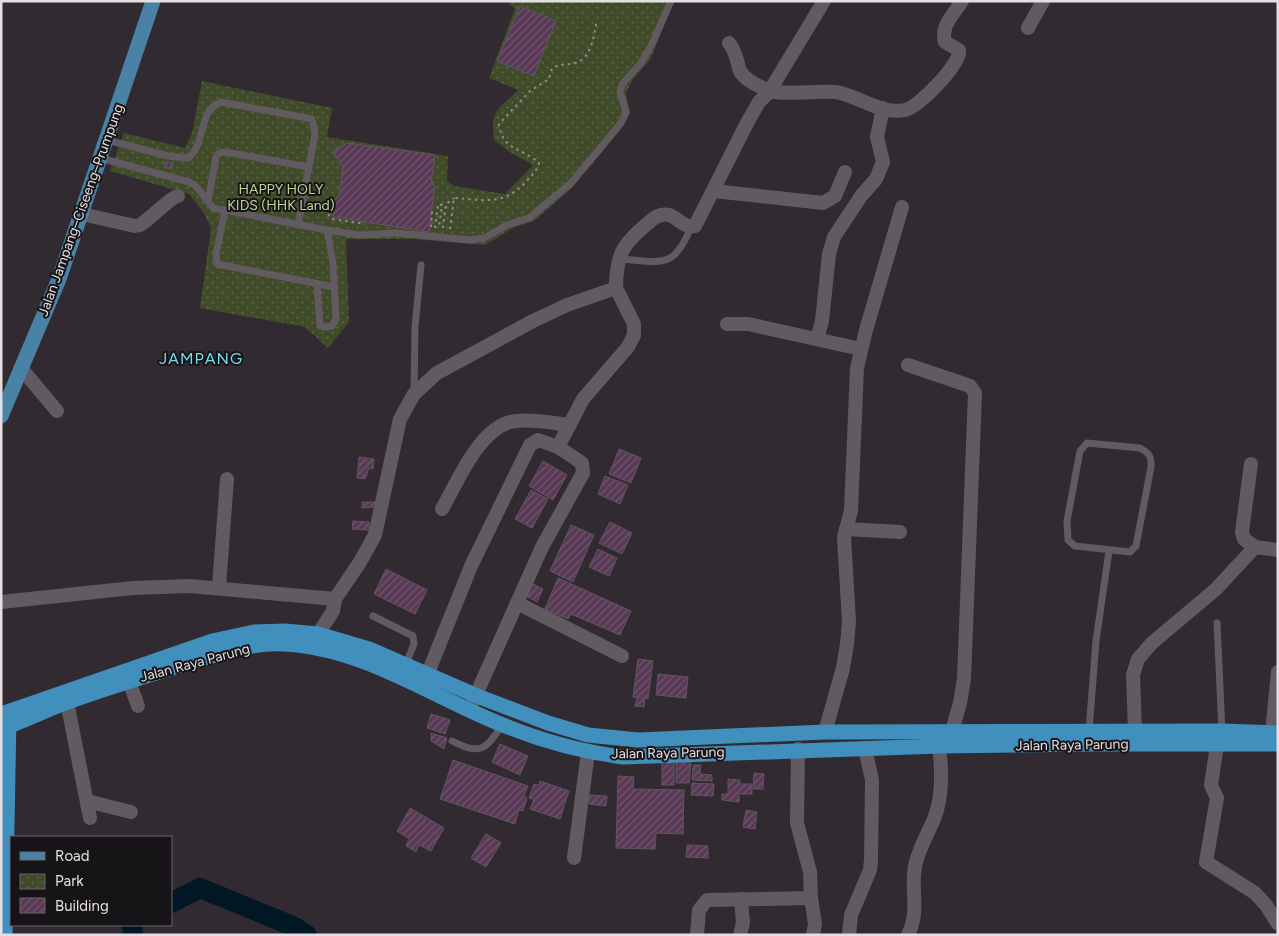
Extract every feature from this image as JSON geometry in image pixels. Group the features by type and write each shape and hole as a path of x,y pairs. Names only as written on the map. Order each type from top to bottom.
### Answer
{"highway":[{"name":"Jalan Raya Parung","path":"5,720 212,641 254,632 285,631 318,634 368,649 428,673 477,696 548,723 588,734 638,740 825,732 952,731 1089,724 1134,718 1219,738"},
{"name":"Jalan Raya Parung","path":"5,720 224,652 283,644 334,653 363,663 502,725 588,752 623,757 798,749 1276,737"},
{"path":"5,720 5,935"}],"main road":[{"name":"Jalan Jampang–Ciseeng–Prumpung","path":"2,414 59,280 153,1"}],"street":[{"path":"558,447 587,394 628,347 634,335 634,324 616,288 617,259 621,250 660,214 669,214 691,226 697,224 746,123 759,102 769,92 824,1"},
{"path":"729,43 737,54 740,68 745,78 769,92 834,92 883,108 902,111 910,109 920,102 951,69 960,52 945,42 943,34 946,24 962,1"},
{"path":"1028,28 1043,1"},
{"path":"817,339 822,321 830,254 834,237 861,196 875,180 883,162 877,137 883,108"},
{"path":"714,191 823,203 836,196 845,172"},
{"path":"82,214 135,226 140,225 165,206 170,199 178,196"},
{"path":"825,732 843,668 848,622 844,537 851,512 854,397 861,349 902,207"},
{"path":"318,634 375,535 400,419 414,394 437,373 533,321 567,305 616,288"},
{"path":"727,324 748,324 861,349"},
{"path":"908,365 970,386 975,393 964,679 952,731"},
{"path":"21,368 57,411"},
{"path":"442,509 467,464 494,428 518,421 570,424"},
{"path":"428,673 471,566 530,445 538,440 558,447 582,463 583,473 542,547 477,696 469,709"},
{"path":"1251,464 1242,532 1244,539 1255,547 1278,550"},
{"path":"219,587 227,479"},
{"path":"846,529 900,532"},
{"path":"1134,718 1134,670 1142,654 1216,589 1255,547"},
{"path":"1,602 133,588 190,586 219,587 334,604"},
{"path":"517,603 622,656"},
{"path":"1276,737 1274,708 1278,672"},
{"path":"129,681 138,706"},
{"path":"67,702 90,818"},
{"path":"1219,738 1212,784 1217,798 1206,862 1255,893 1266,905 1278,924"},
{"path":"908,935 914,916 915,864 935,817 939,794 942,766 939,746"},
{"path":"849,935 851,914 870,870 871,860 872,780 865,748"},
{"path":"798,749 797,823 810,872 815,924 813,935"},
{"path":"574,858 588,752"},
{"path":"87,801 130,812"},
{"path":"697,935 699,910 704,902 710,900 811,898"},
{"path":"740,935 743,918 741,899"}],"lane":[{"path":"100,158 189,182 195,185 213,208 359,235 397,233 448,239 477,240 507,225 529,218 571,183 621,123 626,112 620,92 623,83 641,62 652,44 671,1"},
{"path":"106,140 168,156 188,158 194,153 208,110 221,102 312,119 315,134 298,225"},
{"path":"208,201 216,157 219,153 225,152 309,167"},
{"path":"225,210 216,254 217,264 334,287"},
{"path":"617,259 658,261 670,259 677,255 691,226"},
{"path":"317,284 320,326 332,326 336,319 333,263 327,230"},
{"path":"414,394 415,327 421,265"},
{"path":"1087,443 1140,448 1147,452 1150,458 1151,467 1135,548 1127,553 1109,551 1075,546 1070,543 1067,536 1067,521 1080,451 1087,443"},
{"path":"1089,724 1109,551"},
{"path":"373,616 413,636 414,644 406,664"},
{"path":"1217,623 1221,715 1219,738"},
{"path":"452,742 472,749 482,749 490,743 502,725"}],"path":[{"path":"442,232 446,204 454,198 502,200 517,191 533,174 539,163 507,144 500,135 499,124 530,91 549,79 552,68 578,62 584,57 590,47 596,20"},
{"path":"448,239 454,198"},
{"path":"432,211 430,231 435,231 438,204 442,204 438,231"}],"green space":[{"name":"HAPPY HOLY KIDS (HHK Land)","path":"506,1 674,1 650,60 633,79 626,93 630,114 618,133 572,188 534,221 515,227 485,245 413,239 346,239 349,322 328,348 305,327 200,308 211,228 204,213 189,194 110,171 124,133 185,148 192,133 202,81 332,108 327,137 448,156 447,181 454,186 505,194 533,165 508,151 494,140 493,122 497,110 518,90 489,78 515,9"}],"building":[{"path":"520,6 556,21 534,76 497,61"},
{"path":"347,143 435,155 431,184 435,185 429,232 334,217 325,205 339,197 343,167 332,152"},
{"path":"165,162 173,163 172,169 164,167"},
{"path":"619,449 641,458 631,483 609,474"},
{"path":"359,457 374,459 373,469 369,468 365,479 357,478"},
{"path":"543,461 567,475 553,500 529,486"},
{"path":"605,476 628,485 620,504 598,494"},
{"path":"531,490 548,499 532,528 515,519"},
{"path":"362,502 375,502 376,507 362,508"},
{"path":"353,521 369,522 369,530 352,529"},
{"path":"610,522 632,533 622,554 599,543"},
{"path":"571,525 594,535 573,582 550,571"},
{"path":"598,549 617,558 609,576 589,567"},
{"path":"386,569 427,590 415,614 374,594"},
{"path":"558,578 631,611 620,635 571,614 568,619 545,609"},
{"path":"532,583 543,589 537,602 526,596"},
{"path":"638,659 653,661 648,699 645,698 644,707 635,706 637,697 633,697"},
{"path":"658,674 688,677 686,698 656,695"},
{"path":"431,714 450,720 445,734 427,728"},
{"path":"431,733 447,738 444,749 431,741"},
{"path":"500,744 528,756 520,775 492,762"},
{"path":"453,760 528,786 524,796 527,798 523,811 519,810 515,824 440,799"},
{"path":"662,760 674,760 674,785 662,785"},
{"path":"676,761 691,761 689,783 676,783"},
{"path":"693,765 701,765 700,774 712,775 712,781 692,780"},
{"path":"754,773 764,774 763,789 753,789"},
{"path":"618,776 634,777 633,789 684,790 683,834 656,833 655,849 616,848"},
{"path":"728,779 740,780 740,784 752,784 752,794 739,794 739,802 722,800 722,794 728,794"},
{"path":"540,781 569,791 560,819 530,809 534,799 529,798 534,784 539,785"},
{"path":"692,783 714,784 713,796 691,795"},
{"path":"590,795 607,796 606,806 589,804"},
{"path":"410,808 444,828 431,851 419,845 416,852 406,846 409,839 397,831"},
{"path":"746,810 757,812 755,829 743,827"},
{"path":"486,834 501,843 486,867 471,858"},
{"path":"687,845 708,846 708,858 686,857"}],"waterway":[{"path":"172,902 200,888 295,927 307,935"},
{"path":"132,926 133,935"}],"district":[{"name":"JAMPANG","path":"201,358"}]}
